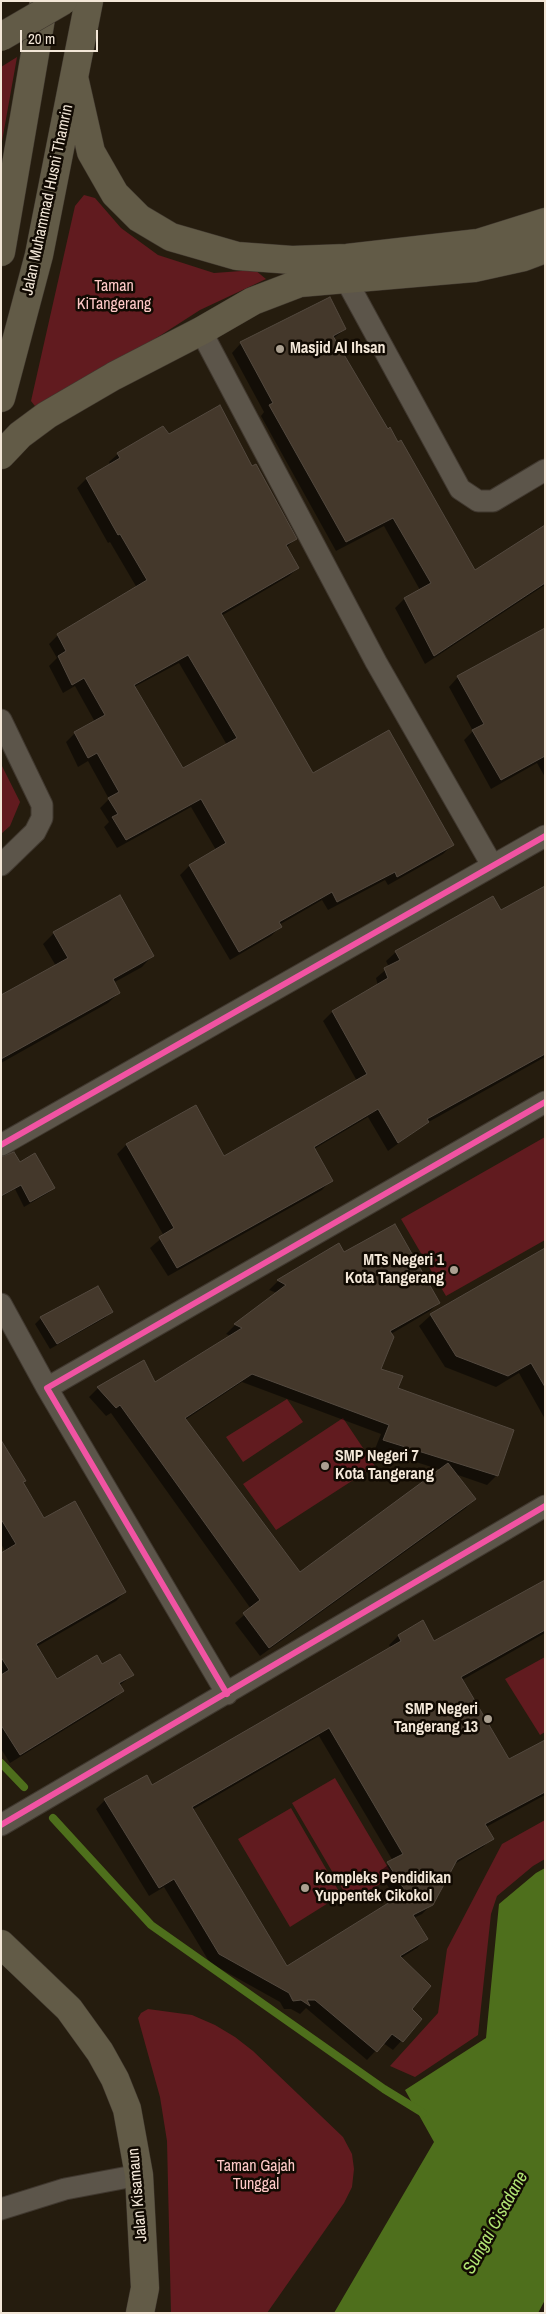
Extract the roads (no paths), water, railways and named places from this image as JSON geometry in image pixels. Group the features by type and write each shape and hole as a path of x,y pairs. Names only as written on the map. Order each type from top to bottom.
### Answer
{"main road":[{"path":"1,252 44,1"},
{"path":"1,37 63,1"},
{"name":"Jalan Muhammad Husni Thamrin","path":"1,398 39,255 89,1"},
{"path":"74,77 91,152 111,188 139,218 171,237 237,256 292,260 347,258 478,243 545,222"},
{"path":"1,455 20,435 47,415 114,376 201,331 253,301 300,283 474,268 524,257 545,249"},
{"path":"1,1944 12,1959"},
{"name":"Jalan Kisamaun","path":"12,1959 69,2009 100,2052 115,2079 127,2109 140,2175 145,2288 140,2313"}],"street":[{"path":"345,278 460,489 478,501 493,501 545,470"},
{"path":"201,331 376,662 492,865"},
{"path":"1,720 42,805 42,818 35,832 1,865"},
{"path":"1,1145 545,836"},
{"path":"47,1388 545,1102"},
{"path":"1,1304 47,1388 227,1694"},
{"path":"1,1825 545,1506"},
{"path":"1,2209 65,2189 140,2175"}],"water":[{"name":"Sungai Cisadane","path":"545,1868 545,2300 538,2313 334,2313 434,2142 405,2090 486,2038 499,1904 536,1873"}],"waterway":[{"path":"1,1763 24,1787"},
{"path":"53,1818 151,1925 384,2089 423,2113"}],"place":[{"name":"Masjid Al Ihsan","path":"280,349"},
{"name":"MTs Negeri 1 Kota Tangerang","path":"454,1270"},
{"name":"SMP Negeri 7 Kota Tangerang","path":"325,1466"},
{"name":"SMP Negeri Tangerang 13","path":"488,1719"},
{"name":"Kompleks Pendidikan Yuppentek Cikokol","path":"305,1888"}],"park label":[{"name":"Taman KiTangerang","path":"114,296"},
{"name":"Taman Gajah Tunggal","path":"256,2176"}]}
